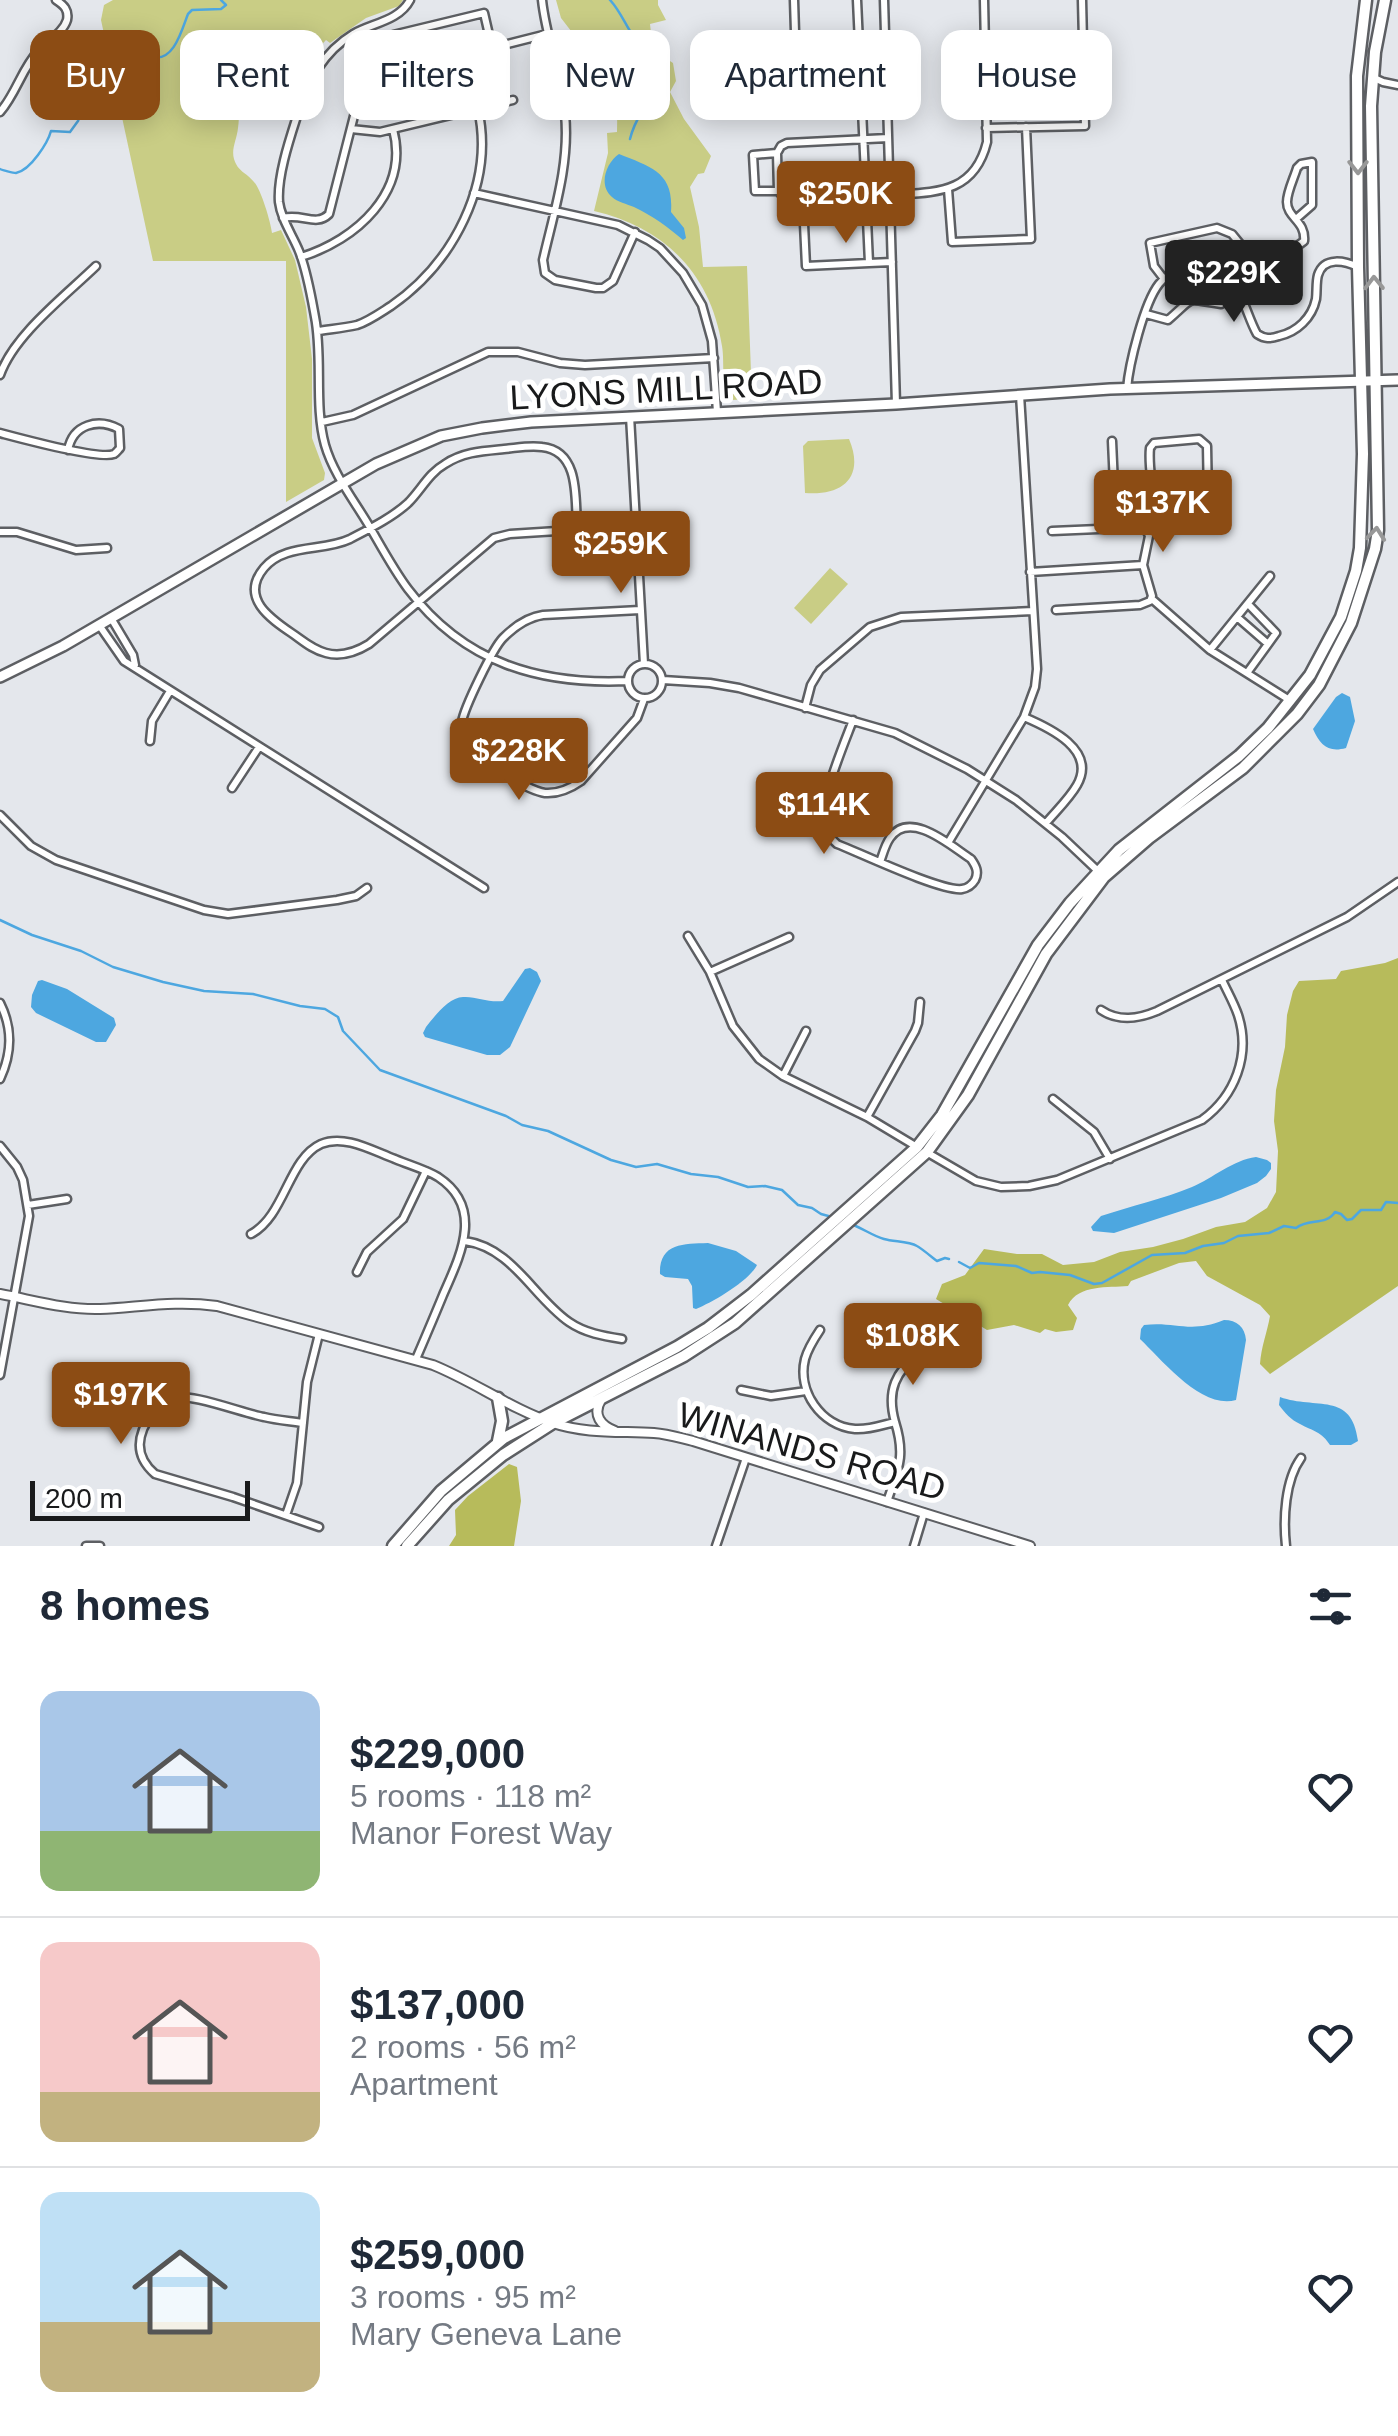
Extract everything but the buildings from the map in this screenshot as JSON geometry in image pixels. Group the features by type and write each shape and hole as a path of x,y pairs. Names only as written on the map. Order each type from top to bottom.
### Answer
{"main road":[{"path":"393,1546 441,1491 496,1444 708,1328 829,1233 922,1150 968,1096 1046,954 1101,874 1142,830 1239,756 1268,728 1328,646 1356,571 1363,506 1357,76 1366,0"},
{"path":"1101,874 1243,768 1297,714 1336,654 1368,572 1378,530 1372,77 1385,0"},
{"name":"LYONS MILL ROAD","path":"0,678 392,456 442,436 505,425 630,416 1127,389 1398,380"},
{"path":"407,1546 448,1500 480,1472 553,1423 714,1338 758,1304 829,1233"},
{"path":"496,1444 502,1422 498,1398"}],"street":[{"path":"0,112 30,61 64,26 67,12 56,0"},
{"path":"410,0 399,14 337,46 308,84 279,186 284,218 301,257 318,331 321,422 326,448 395,570 419,602 457,639 491,658 533,674 578,682 628,681"},
{"path":"542,0 546,30"},
{"path":"794,0 795,30"},
{"path":"857,0 869,263"},
{"path":"884,0 896,404"},
{"path":"890,194 940,191 958,184 974,172 984,153 984,0"},
{"path":"986,128 1086,126 1082,0"},
{"path":"413,30 484,13 488,30"},
{"path":"1372,77 1397,84"},
{"path":"284,218 295,214 318,220 326,218 353,120"},
{"path":"351,130 372,132 431,120"},
{"path":"318,331 359,324 380,313 434,268 453,240 474,193 483,140 480,120"},
{"path":"566,120 566,154 543,260 545,273 556,280 596,288 608,285 635,232"},
{"path":"948,188 952,242 1031,238 1026,128"},
{"path":"301,257 320,252 344,238 378,205 396,164 393,129"},
{"path":"888,138 787,143 777,154 778,191 783,196 800,198 803,203 806,266 892,262"},
{"path":"777,154 753,155 755,192 778,191"},
{"path":"1146,314 1168,320 1190,300 1221,304 1304,241 1306,233 1287,207 1298,168 1312,162 1312,205 1296,219"},
{"path":"474,193 618,225 648,240 672,260 694,288 707,321 717,412"},
{"path":"1164,279 1154,266 1150,242 1210,228 1232,234 1263,272"},
{"path":"1127,389 1128,369 1152,295 1164,279 1180,270 1198,266 1226,275 1257,334 1274,338 1296,329 1312,313 1318,276 1329,263 1340,260 1358,267"},
{"path":"0,374 16,344 96,266"},
{"path":"321,422 354,415 488,352 518,352 585,366 714,358"},
{"path":"948,844 1024,717 1037,669 1020,396"},
{"path":"630,416 644,664"},
{"path":"0,433 68,450 114,454 121,444 119,429 109,424 84,426 72,436 68,450"},
{"path":"1154,506 1208,499 1207,446 1203,441 1168,440 1154,442 1150,448 1154,506 1142,565 1152,599 1210,650 1291,701"},
{"path":"1112,441 1116,528"},
{"path":"577,530 574,484 570,467 559,453 534,446 474,452 437,469 404,506 342,542 274,559 264,567 257,582 260,607 315,649 338,654 354,652 370,644 494,538 636,526"},
{"path":"1052,531 1147,529"},
{"path":"0,532 17,532 76,550 107,548"},
{"path":"1030,572 1142,565"},
{"path":"1210,650 1270,576"},
{"path":"1056,610 1140,605 1152,599"},
{"path":"1247,673 1276,633 1248,604"},
{"path":"640,610 534,616 502,639 464,713 463,736 476,755 536,790 556,792 582,780 637,718 644,699"},
{"path":"805,708 820,670 879,622 901,617 1033,610"},
{"path":"1237,617 1268,644"},
{"path":"111,618 136,666"},
{"path":"99,625 124,661 484,888"},
{"path":"644,664 656,668 663,680 656,696 644,699 632,693 628,681 632,670 644,664"},
{"path":"663,680 722,684 895,733 1016,800 1101,874"},
{"path":"150,741 152,722 170,691"},
{"path":"1024,717 1070,743 1081,762 1076,788 1046,823"},
{"path":"853,720 824,806 826,830 837,844 880,862 926,880 965,889 976,879 976,866 971,859 918,828 900,829 890,837 880,862"},
{"path":"232,788 259,747"},
{"path":"0,815 31,846 56,860 204,910 228,914 337,900 356,896 368,888"},
{"path":"1101,1010 1117,1018 1146,1016 1347,917 1398,882"},
{"path":"688,936 710,972 726,1013 759,1059 783,1076 867,1116 976,1181 1002,1187 1044,1184 1190,1127 1213,1112 1230,1091 1240,1066 1242,1040 1238,1014 1222,980"},
{"path":"710,972 789,937"},
{"path":"0,1002 6,1016 10,1053 0,1079"},
{"path":"867,1116 915,1031 920,1002"},
{"path":"783,1076 806,1031"},
{"path":"1053,1099 1094,1132 1110,1159"},
{"path":"252,1234 270,1218 307,1155 321,1144 347,1142 426,1171 445,1183 458,1199 465,1218 466,1241 416,1359"},
{"path":"0,1146 17,1167 28,1205 0,1375"},
{"path":"358,1272 367,1252 403,1219 426,1171"},
{"path":"28,1205 67,1199"},
{"path":"466,1241 485,1245 501,1255 569,1322 590,1332 622,1339"},
{"name":"WINANDS ROAD","path":"0,1294 77,1308 200,1303 320,1332 453,1373 553,1423 693,1440 1030,1546"},
{"path":"820,1330 806,1356 804,1369 806,1391 824,1416 850,1428 895,1422"},
{"path":"286,1516 296,1483 307,1382 320,1332"},
{"path":"887,1502 902,1456 891,1400 897,1378 920,1352"},
{"path":"741,1390 771,1396 806,1391"},
{"path":"303,1423 175,1397 157,1407 138,1442 142,1460 155,1474 319,1526"},
{"path":"604,1397 598,1406 598,1419 619,1432"},
{"path":"716,1546 746,1458"},
{"path":"1286,1546 1290,1484 1302,1458"},
{"path":"914,1546 924,1512"},
{"path":"86,1546 100,1546"}],"green space":[{"path":"113,0 403,0 399,6 344,30 330,43 324,42 324,30 180,30 180,120 239,120 234,159 257,186 272,233 281,230 295,260 306,307 312,359 312,438 325,473 324,480 286,502 286,261 153,261 123,120 160,120 160,30 103,30 104,5"},
{"path":"556,0 658,0 666,20 650,24 651,30 570,30 561,18"},
{"path":"670,61 673,63 676,81 670,92"},
{"path":"670,92 711,156 704,173 698,174 690,187 703,267 747,266 752,399 731,400 728,395 716,320 695,276 680,257 642,229 594,211 608,153 607,133 617,132 617,120 670,120"},
{"path":"849,439 854,464 847,481 830,491 805,493 803,446 808,441"},
{"path":"830,568 848,584 811,624 794,608"},
{"path":"1398,958 1398,1286 1270,1374 1260,1364 1270,1316 1260,1305 1207,1276 1196,1261 1179,1263 1131,1281 1128,1286 1079,1293 1068,1305 1077,1318 1073,1330 1045,1329 1040,1333 1014,1325 987,1330 936,1299 942,1284 965,1275 984,1249 1042,1254 1063,1265 1094,1262 1120,1252 1245,1222 1267,1208 1276,1192 1276,1090 1293,991 1299,981 1336,979 1341,971"},
{"path":"509,1464 517,1467 521,1501 514,1546 449,1546 456,1535 455,1510"}],"water":[{"path":"619,154 664,179 669,188 671,212 684,228 686,238 683,240 608,192 605,174"},
{"path":"1342,693 1350,697 1355,721 1346,748 1334,749 1322,743 1313,729"},
{"path":"530,968 541,981 510,1047 500,1055 487,1055 425,1037 426,1027 452,1000 468,997 503,1001 525,969"},
{"path":"42,980 67,989 114,1018 116,1025 106,1042 96,1042 36,1013 31,1007 32,995"},
{"path":"1256,1157 1271,1163 1271,1169 1257,1183 1114,1233 1093,1231 1091,1227 1101,1216 1181,1191"},
{"path":"708,1243 736,1251 757,1265 739,1284 696,1309 688,1279 665,1277 660,1274 661,1264 674,1247"},
{"path":"1224,1320 1240,1325 1246,1340 1236,1400 1223,1401 1196,1391 1140,1339 1144,1325 1192,1327"},
{"path":"1280,1397 1340,1409 1354,1425 1358,1441 1330,1445 1320,1434 1288,1416 1279,1405"}],"waterway":[{"path":"0,169 22,171 43,148 51,131 70,132 82,109 94,109 113,95 132,70 130,51 153,57 166,54 172,50 192,10 221,9 226,5 221,0"},
{"path":"610,0 645,49 645,58 652,67 650,74 658,81 659,89 638,119 630,139"},
{"path":"0,920 113,967 163,982 325,1009 338,1017 343,1031 380,1070 522,1125 548,1131 611,1160 636,1167 657,1164 748,1187 782,1190 798,1205 832,1217"},
{"path":"959,1262 970,1268 979,1263 1016,1266 1032,1273 1070,1275 1102,1283 1152,1255 1185,1253 1284,1226 1296,1228 1327,1219 1335,1212 1352,1219 1361,1210 1381,1210 1386,1202 1398,1203"},
{"path":"853,1225 884,1239 913,1244 937,1261 949,1259"}]}
